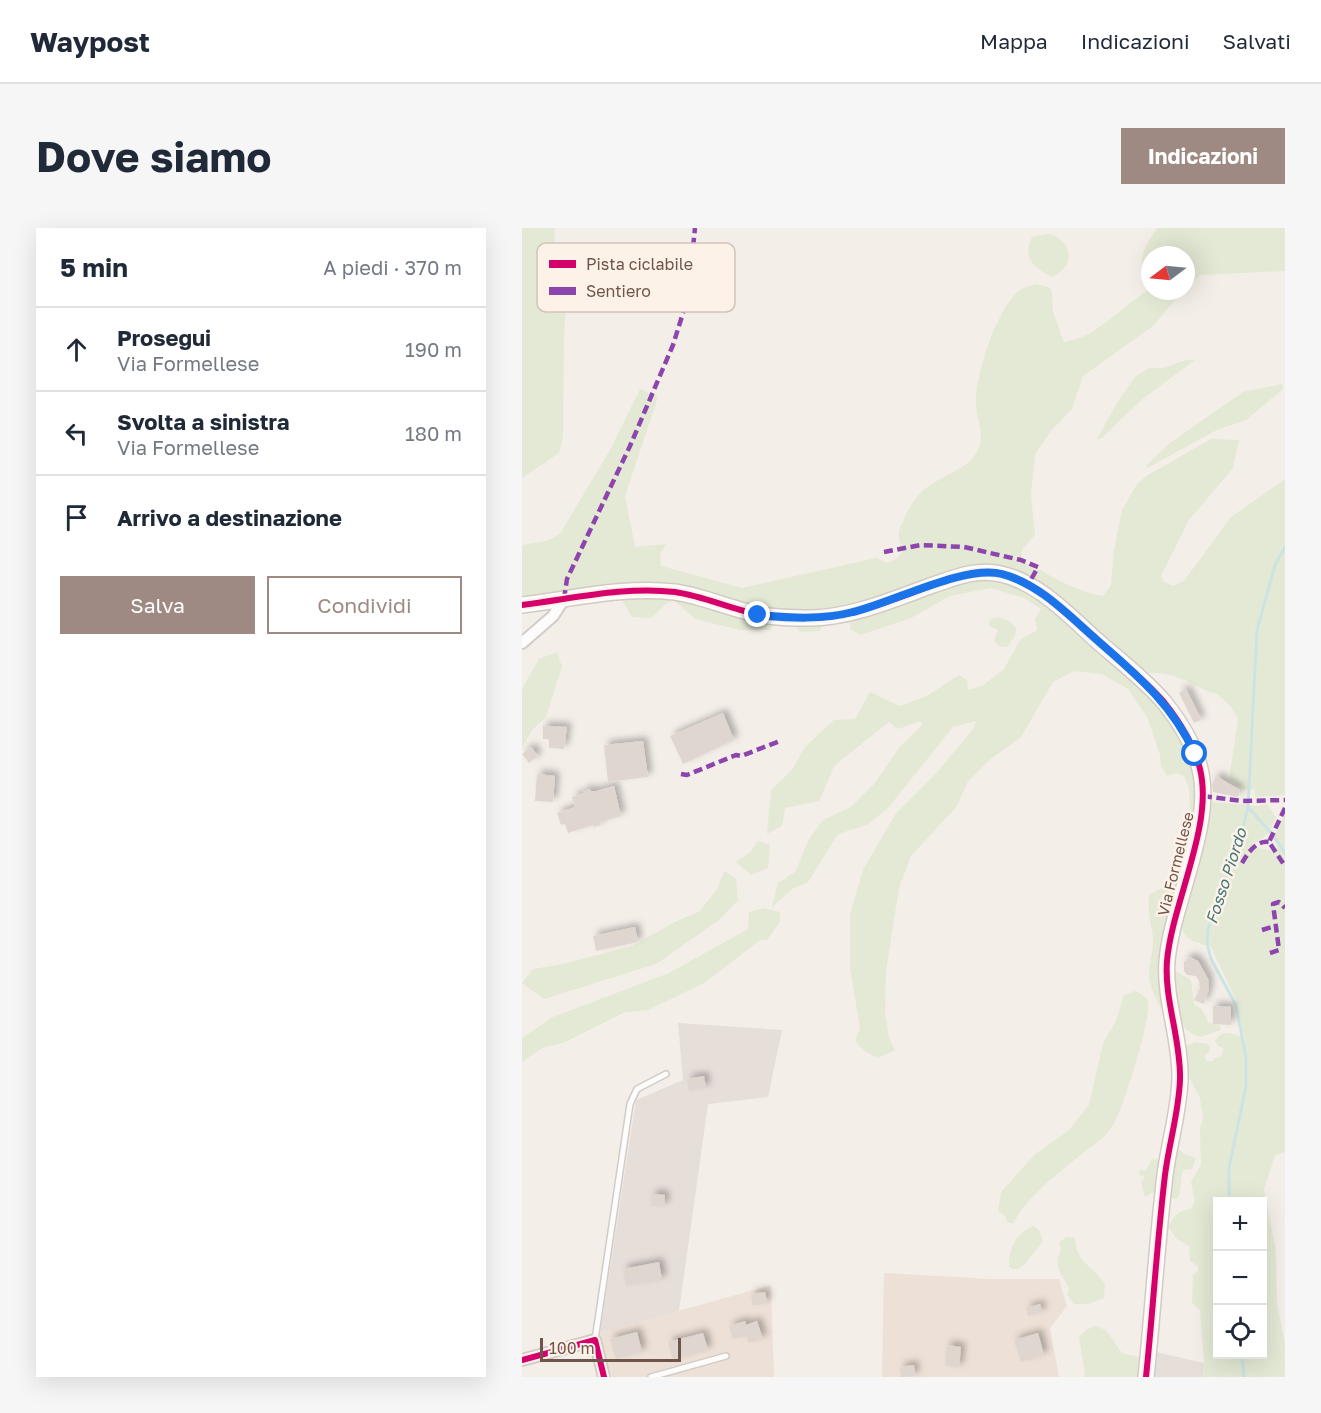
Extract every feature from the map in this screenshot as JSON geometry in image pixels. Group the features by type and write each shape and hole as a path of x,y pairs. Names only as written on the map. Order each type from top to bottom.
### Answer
{"street":[{"name":"Via Formellese","path":"522,605 641,591 677,592 758,615 827,618 855,612 961,576 984,572 1002,574 1043,593 1146,683 1174,716 1195,754 1203,796 1198,830 1173,924 1167,960 1167,986 1179,1045 1180,1084 1176,1121 1166,1172 1146,1377"},
{"path":"522,643 553,616 564,599"},
{"path":"522,1360 595,1340 604,1377"}],"lane":[{"path":"595,1340 630,1104 637,1089 666,1074"},
{"path":"651,1377 726,1356"}],"shaded area":[{"path":"678,1023 782,1030 768,1097 708,1104 679,1311 600,1333 636,1100 683,1080"},
{"path":"884,1273 990,1279 1059,1279 1067,1306 1050,1328 1059,1377 882,1377"},
{"path":"771,1285 774,1377 612,1377 600,1333"},
{"path":"1156,1352 1204,1363 1203,1377 1152,1377"}],"green space":[{"path":"522,228 555,228 554,243 537,243 537,312 566,312 563,436 559,453 522,478"},
{"path":"1157,228 1285,228 1285,271 1200,275 1195,280 1195,246 1146,246"},
{"path":"1049,234 1063,242 1068,254 1065,267 1052,277 1031,261 1028,251 1032,237"},
{"path":"1037,284 1050,288 1053,312 1064,342 1088,334 1141,295 1141,300 1175,300 1153,326 1083,376 1072,409 1051,431 1035,454 1031,495 1035,535 1022,550 1021,560 1071,586 1103,596 1111,585 1114,550 1122,510 1137,484 1148,475 1211,439 1239,440 1233,468 1189,520 1161,576 1164,582 1173,586 1184,581 1231,517 1285,479 1285,795 1255,797 1255,789 1245,790 1229,779 1238,720 1221,697 1178,677 1148,673 1037,581 1009,570 946,574 873,598 826,610 820,631 800,632 794,624 775,614 771,630 740,630 695,619 674,600 651,618 632,617 622,600 621,588 572,589 546,596 522,598 522,545 547,541 560,534 611,448 640,389 658,397 625,496 635,547 666,544 660,555 661,566 742,588 876,558 888,563 898,558 902,551 899,530 914,500 930,485 968,463 977,452 981,432 976,403 983,360 1003,311 1022,289"},
{"path":"1186,360 1195,360 1141,400 1101,439 1097,439 1117,403 1136,376 1149,368 1164,368"},
{"path":"1282,384 1283,389 1246,420 1217,430 1147,468 1147,465 1170,443 1243,392"},
{"path":"982,576 1002,576 1046,603 1154,697 1184,742 1198,783 1193,828 1164,940 1165,1008 1162,1009 1157,1002 1149,978 1153,937 1149,895 1164,887 1176,867 1190,809 1189,788 1184,776 1177,773 1167,776 1161,766 1160,755 1148,719 1128,689 1102,674 1074,671 1053,682 1021,737 988,761 968,781 957,806 911,856 899,888 886,971 885,1014 889,1037 895,1050 878,1058 866,1052 855,1041 860,1028 850,968 850,914 863,870 896,813 939,770 974,728 976,721 953,727 888,808 867,825 838,834 808,882 792,889 772,907 778,883 795,872 809,839 823,820 851,807 874,784 899,748 923,724 920,721 898,729 889,722 835,765 819,801 785,808 782,826 767,834 771,790 792,770 805,747 834,720 855,719 870,692 900,706 927,696 959,675 967,680 968,690 982,686 1004,669 1020,640 1037,630 1035,619 1041,609 1024,598 991,588 950,596 911,618 860,635 850,629 850,618"},
{"path":"998,617 1011,622 1016,629 1015,636 1007,647 998,646 994,640 998,630 989,626 989,620"},
{"path":"557,652 562,666 546,717 533,729 522,747 522,689 539,659"},
{"path":"1213,802 1258,806 1267,804 1276,817 1268,834 1254,844 1257,848 1277,852 1277,845 1273,838 1285,814 1285,1152 1275,1155 1264,1189 1266,1197 1213,1197 1213,1359 1267,1359 1267,1205 1276,1252 1277,1302 1285,1345 1285,1377 1203,1377 1200,1310 1192,1303 1193,1275 1198,1271 1198,1266 1190,1261 1189,1246 1177,1239 1168,1227 1177,1214 1191,1209 1195,1202 1191,1182 1201,1165 1200,1128 1203,1119 1200,1098 1189,1077 1187,1046 1195,1042 1208,1044 1209,1052 1204,1056 1207,1061 1212,1061 1222,1056 1223,1048 1215,1041 1222,1034 1229,1033 1245,1039 1236,1000 1211,947 1198,943 1185,935 1180,916 1208,805"},
{"path":"758,841 770,845 768,868 751,875 736,862 750,852"},
{"path":"724,871 736,878 738,900 719,920 656,964 544,999 522,983 533,969 563,964 632,946 700,911 718,888"},
{"path":"764,908 780,912 780,922 767,940 760,940 706,982 648,1010 625,1012 563,1043 542,1048 522,1062 522,1038 553,1017 669,973 748,929 749,912"},
{"path":"1177,972 1191,980 1194,1004 1203,1011 1208,1022 1220,1026 1221,1030 1200,1037 1185,1028 1174,1004 1170,976"},
{"path":"1135,991 1146,998 1148,1011 1135,1066 1116,1120 1106,1135 1036,1193 1013,1224 1007,1222 1006,1217 998,1210 1001,1192 1035,1154 1068,1131 1089,1105 1103,1043 1116,1021 1124,995"},
{"path":"1180,1150 1196,1158 1192,1169 1183,1170 1177,1199 1171,1198 1166,1191 1172,1151"},
{"path":"1152,1159 1159,1160 1163,1167 1159,1185 1145,1197 1141,1182 1145,1176 1139,1175 1140,1170 1146,1170"},
{"path":"1033,1226 1039,1230 1043,1241 1026,1263 1018,1269 1012,1269 1009,1266 1009,1259 1012,1247 1022,1233"},
{"path":"1067,1237 1075,1238 1078,1253 1105,1284 1104,1298 1089,1304 1074,1304 1067,1294 1069,1288 1059,1270 1057,1260 1061,1250 1059,1242"},
{"path":"1095,1326 1106,1330 1122,1353 1139,1357 1137,1377 1084,1377 1079,1337 1086,1330"}],"building":[{"path":"1186,689 1201,720 1194,723 1179,693"},
{"path":"723,713 734,740 683,764 670,736"},
{"path":"543,726 567,727 564,749 549,748 549,739 543,739"},
{"path":"643,741 648,777 608,782 604,745"},
{"path":"531,747 538,756 529,763 522,754"},
{"path":"537,774 555,776 553,802 535,801"},
{"path":"1216,776 1240,790 1238,797 1213,792 1212,785"},
{"path":"614,786 621,816 600,822 601,825 594,827 593,825 568,833 565,824 561,825 557,813 575,807 572,797 590,789 596,791"},
{"path":"635,927 638,942 596,951 593,936"},
{"path":"1190,957 1198,961 1208,979 1209,989 1204,1004 1194,1000 1200,989 1196,976 1187,975 1184,971 1184,962"},
{"path":"1213,1006 1231,1007 1231,1025 1213,1024"},
{"path":"704,1076 706,1088 689,1091 687,1079"},
{"path":"652,1194 665,1195 664,1207 651,1206"},
{"path":"659,1262 662,1280 626,1286 623,1269"},
{"path":"765,1292 767,1303 753,1306 751,1294"},
{"path":"1040,1304 1042,1312 1028,1316 1026,1308"},
{"path":"745,1321 746,1325 757,1321 763,1339 749,1343 746,1335 733,1339 729,1326"},
{"path":"637,1332 642,1352 616,1359 610,1339"},
{"path":"703,1333 708,1350 673,1360 668,1342"},
{"path":"1038,1333 1044,1355 1021,1362 1014,1340"},
{"path":"947,1345 961,1347 959,1368 945,1366"},
{"path":"914,1365 915,1376 901,1377 900,1367"}],"waterway":[{"name":"Fosso Piordo","path":"1229,1197 1229,1168 1246,1086 1246,1057 1236,1005 1211,959 1207,943 1208,929 1242,832 1248,807 1257,630 1275,565 1285,547"},
{"path":"1248,807 1285,853"},
{"name":"Fosso Piordo","path":"1242,1359 1244,1377"}],"marked path":[{"path":"693,243 695,228"},
{"path":"564,599 567,579 630,446 673,345 683,312"},
{"path":"884,552 921,545 964,547 1021,560 1038,567 1028,585"},
{"path":"681,774 687,775 736,755 741,756 780,741"},
{"path":"1203,796 1242,801 1285,800"},
{"path":"1285,808 1269,842 1285,866"},
{"path":"1242,863 1256,845 1269,842"},
{"path":"1270,953 1279,950 1273,904 1279,902 1285,908"},
{"path":"1262,930 1275,926"}],"cycle path":[{"path":"522,605 617,592 656,591 685,594 763,615 827,617 858,611 949,579 992,572 1029,585 1055,603 1134,672 1164,702 1181,725 1194,751 1200,769 1203,791 1197,839 1170,938 1167,961 1168,990 1178,1049 1180,1079 1165,1175 1146,1377"},
{"path":"522,1360 595,1340 604,1377"}],"route":[{"path":"758,615 827,618 855,612 961,576 984,572 1002,574 1043,593 1146,683 1174,716 1195,754"}]}
